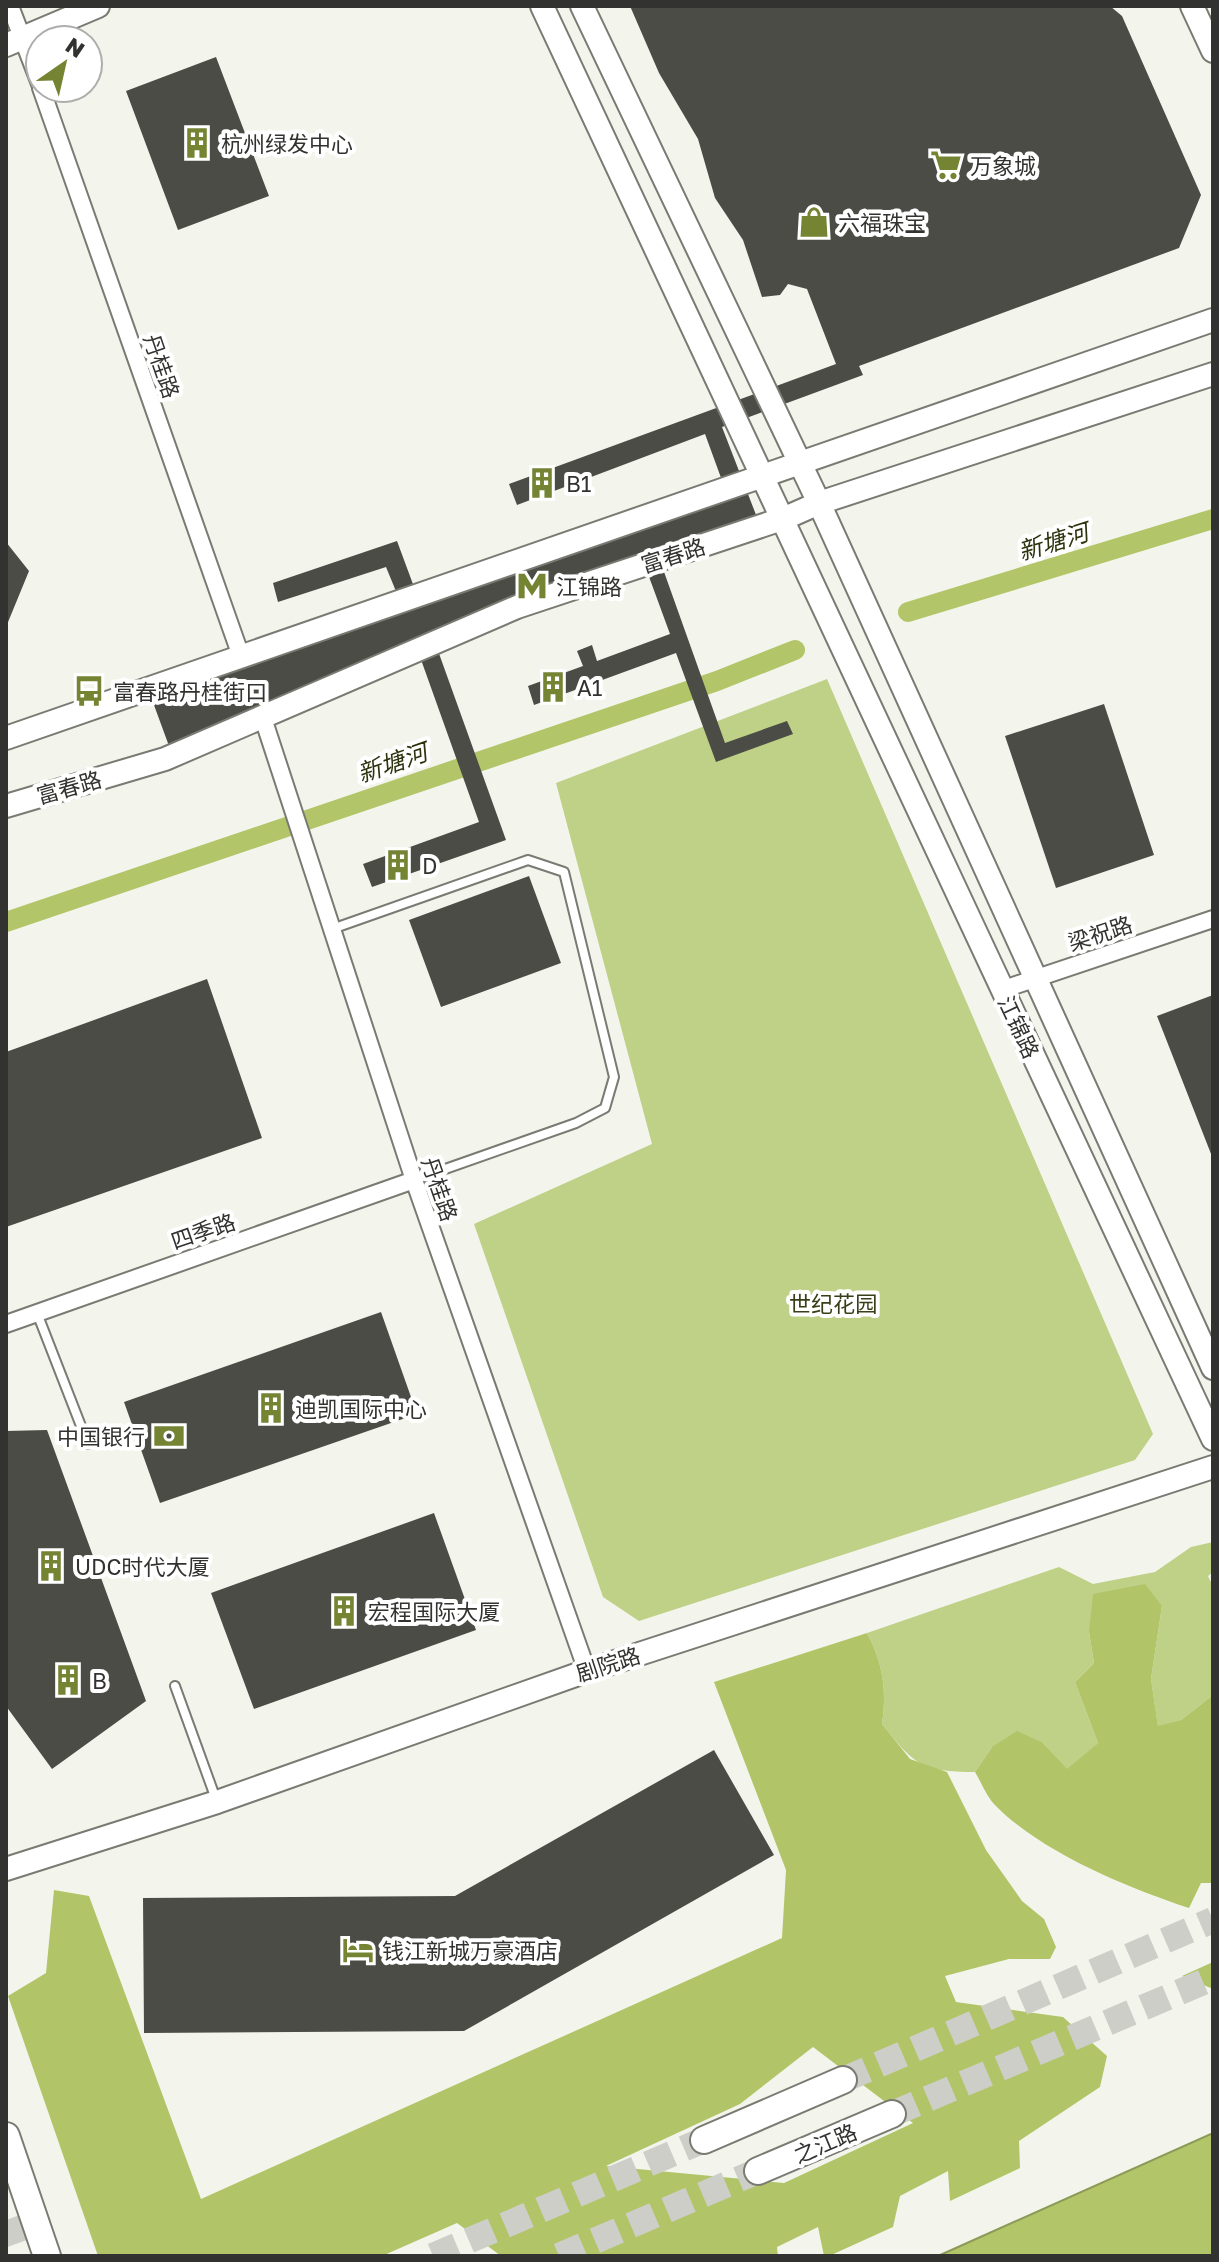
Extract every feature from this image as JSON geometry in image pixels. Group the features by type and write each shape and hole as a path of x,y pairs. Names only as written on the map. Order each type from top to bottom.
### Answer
{"main road":[{"path":"704,2140 843,2080"},
{"name":"之江路","path":"758,2171 892,2114"},
{"path":"6,2136 47,2256"}],"street":[{"name":"丹桂路","path":"10,6 15,41"},
{"path":"15,41 98,6"},
{"name":"江锦路","path":"542,6 785,518 1001,990 1213,1439"},
{"name":"江锦路","path":"582,6 819,503 1213,1368"},
{"path":"1192,6 1213,51"},
{"name":"丹桂路","path":"47,104 242,659"},
{"name":"富春路","path":"6,738 765,478 799,462 1213,320"},
{"name":"富春路","path":"6,806 165,759 517,607 785,518 819,503 1213,374"},
{"name":"丹桂路","path":"263,718 414,1180 587,1671"},
{"name":"梁祝路","path":"1001,990 1213,919"},
{"name":"四季路","path":"6,1324 414,1180"},
{"name":"剧院路","path":"6,1869 217,1802 587,1671 1213,1467"}],"lane":[{"path":"332,929 528,860 564,872 614,1077 605,1108 576,1123 414,1180"},
{"path":"37,1313 88,1444"},
{"path":"175,1686 217,1802"}],"green space":[{"name":"世纪花园","path":"827,679 1153,1434 1135,1460 639,1621 603,1597 474,1224 652,1144 556,783"},
{"path":"1213,1542 1213,1572 1208,1576 1213,1586 1213,1695 1181,1720 1158,1727 1151,1679 1162,1606 1089,1632 1094,1663 1075,1682 1098,1743 1067,1770 1043,1743 992,1747 975,1772 942,1770 911,1757 882,1724 882,1677 867,1633 1059,1567 1093,1584 1155,1572 1191,1547"}],"shaded area":[{"path":"1145,1584 1162,1606 1151,1679 1158,1726 1181,1720 1213,1695 1213,1883 1201,1883 1189,1908 1113,1879 1035,1838 994,1804 975,1772 992,1747 1017,1731 1043,1743 1067,1769 1098,1743 1075,1682 1094,1663 1089,1632 1093,1594"},
{"path":"867,1633 882,1677 882,1724 910,1759 947,1772 986,1850 1022,1901 1044,1919 1056,1947 1050,1959 1009,1959 945,1976 956,2002 1063,2017 1107,2056 1100,2087 1019,2141 1020,2168 950,2201 948,2171 900,2196 893,2227 829,2256 824,2256 818,2227 777,2247 778,2256 501,2256 457,2223 382,2256 98,2256 8,1996 46,1973 54,1890 89,1896 201,2199 782,1938 786,1870 714,1682","holes":["813,2047 913,2123 784,2183 606,2166 740,2104"]},
{"path":"1213,1962 1213,1989 1182,1976"},
{"path":"1213,2133 1213,2256 938,2256"}],"building":[{"name":"万象城","path":"630,6 1110,6 1122,16 1201,195 1179,248 859,366 863,375 722,427 765,538 730,549 729,544 663,569 725,743 787,721 793,734 716,762 676,653 534,705 528,686 583,666 577,651 592,645 597,661 670,634 648,574 437,648 506,840 372,887 363,864 479,822 419,654 169,746 147,686 400,601 386,567 278,602 273,583 397,541 417,595 724,486 705,434 517,505 509,484 836,364 807,289 788,284 780,295 762,297 743,240 715,198 698,139 659,73"},
{"name":"杭州绿发中心","path":"216,57 269,196 178,230 126,91"},
{"path":"6,542 29,571 6,627"},
{"path":"1104,704 1154,855 1056,888 1005,736"},
{"path":"529,876 561,963 441,1007 409,920"},
{"path":"207,979 262,1138 6,1227 6,1052"},
{"path":"1213,995 1213,1159 1157,1016"},
{"name":"迪凯国际中心","path":"381,1312 417,1414 160,1503 124,1402"},
{"name":"UDC时代大厦","path":"47,1430 146,1701 52,1769 6,1706 6,1431"},
{"name":"宏程国际大厦","path":"434,1513 476,1630 254,1709 211,1593"},
{"path":"714,1750 774,1855 464,2031 144,2033 143,1898 455,1896"}],"waterway":[{"name":"新塘河","path":"908,612 1213,519"},
{"name":"新塘河","path":"6,922 717,681 795,650"}],"tunnel":[{"path":"843,2080 1213,1920"},
{"path":"892,2114 1213,1978"},
{"path":"433,2256 704,2140"},
{"path":"559,2256 758,2171"},
{"path":"6,2220 19,2256"}],"place":[{"name":"杭州绿发中心","path":"197,143"},
{"name":"万象城","path":"946,165"},
{"name":"六福珠宝","path":"814,222"},
{"name":"B1","path":"542,483"},
{"name":"江锦路","path":"532,586"},
{"name":"A1","path":"553,687"},
{"name":"富春路丹桂街口","path":"89,691"},
{"name":"D","path":"398,865"},
{"name":"迪凯国际中心","path":"271,1408"},
{"name":"中国银行","path":"169,1436"},
{"name":"UDC时代大厦","path":"51,1566"},
{"name":"宏程国际大厦","path":"344,1611"},
{"name":"B","path":"68,1680"},
{"name":"钱江新城万豪酒店","path":"358,1950"}]}
